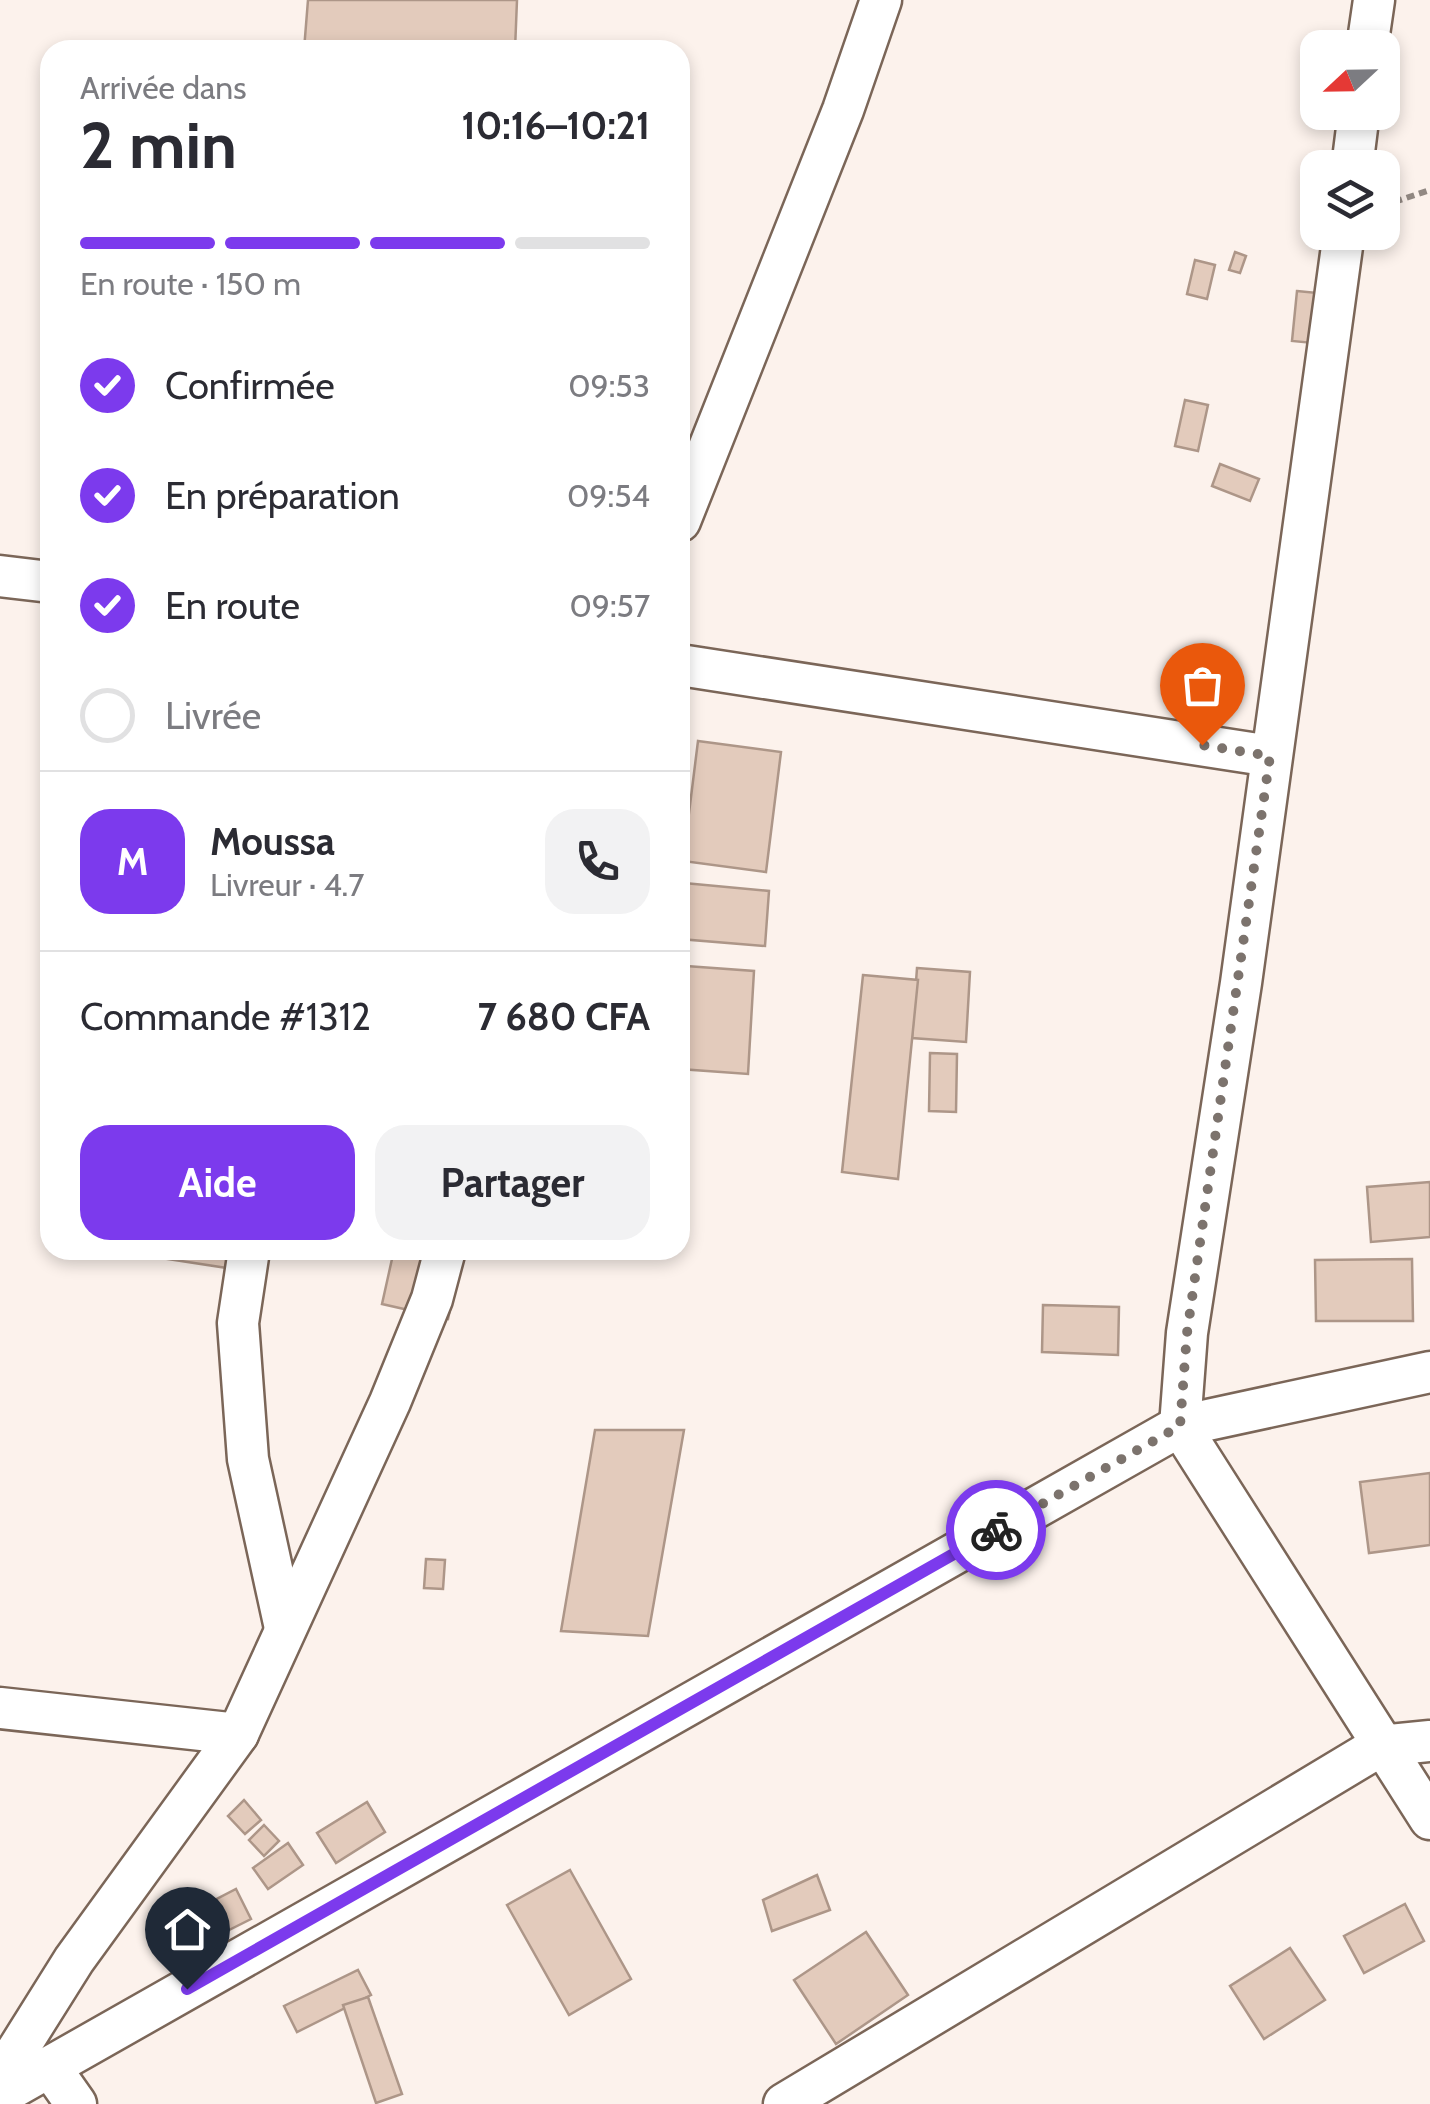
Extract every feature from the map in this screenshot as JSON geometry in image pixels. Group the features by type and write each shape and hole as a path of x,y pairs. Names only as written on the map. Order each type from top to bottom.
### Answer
{"street":[{"path":"690,497 843,110 881,0"},
{"path":"1370,30 1374,0"},
{"path":"1341,250 1187,1333 1180,1426 1430,1820"},
{"path":"0,576 40,581"},
{"path":"690,667 1270,756"},
{"path":"247,1260 238,1322 248,1459 285,1628"},
{"path":"0,2078 74,1960 238,1734 390,1402 432,1299 442,1260"},
{"path":"0,2095 1180,1426 1430,1372"},
{"path":"0,1708 238,1734"},
{"path":"784,2104 1380,1746 1430,1741"},
{"path":"50,2067 76,2104"}],"path":[{"path":"1400,200 1430,190"}],"building":[{"path":"308,0 517,0 515,40 305,40"},
{"path":"1235,252 1246,256 1240,273 1229,270"},
{"path":"1195,260 1215,265 1207,299 1187,294"},
{"path":"1297,291 1328,294 1323,344 1292,341"},
{"path":"1185,400 1208,405 1198,451 1175,446"},
{"path":"1220,464 1259,479 1250,501 1212,486"},
{"path":"698,741 781,752 766,872 690,862 690,805"},
{"path":"690,884 769,891 765,946 690,940"},
{"path":"690,966 754,971 748,1074 690,1070"},
{"path":"917,968 970,972 966,1042 912,1038"},
{"path":"863,975 918,980 898,1179 842,1172"},
{"path":"930,1053 957,1054 956,1112 929,1111"},
{"path":"1430,1182 1430,1237 1371,1242 1367,1187"},
{"path":"1412,1259 1413,1321 1316,1321 1315,1260"},
{"path":"175,1260 228,1260 227,1268"},
{"path":"392,1260 461,1260 448,1319 382,1304"},
{"path":"1043,1305 1119,1307 1118,1355 1042,1352"},
{"path":"595,1430 684,1430 648,1636 561,1631"},
{"path":"1430,1473 1430,1545 1369,1553 1360,1482"},
{"path":"426,1559 445,1560 443,1589 424,1588"},
{"path":"244,1800 261,1820 245,1834 228,1816"},
{"path":"367,1802 385,1832 336,1863 317,1833"},
{"path":"264,1825 279,1841 264,1856 249,1840"},
{"path":"288,1843 303,1865 268,1889 253,1868"},
{"path":"570,1870 631,1979 569,2015 507,1905"},
{"path":"817,1875 830,1910 772,1931 763,1900"},
{"path":"236,1889 251,1919 193,1948 178,1919"},
{"path":"1405,1904 1424,1941 1364,1973 1344,1936"},
{"path":"866,1932 908,1995 836,2044 794,1980"},
{"path":"1290,1948 1325,2000 1264,2039 1230,1986"},
{"path":"358,1970 371,1995 297,2032 284,2006"},
{"path":"368,1997 402,2094 376,2103 343,2005"}],"way so far":[{"path":"996,1530 1180,1426 1187,1333 1241,983 1270,756 1202,745"}],"route":[{"path":"187,1989 996,1530"}]}
